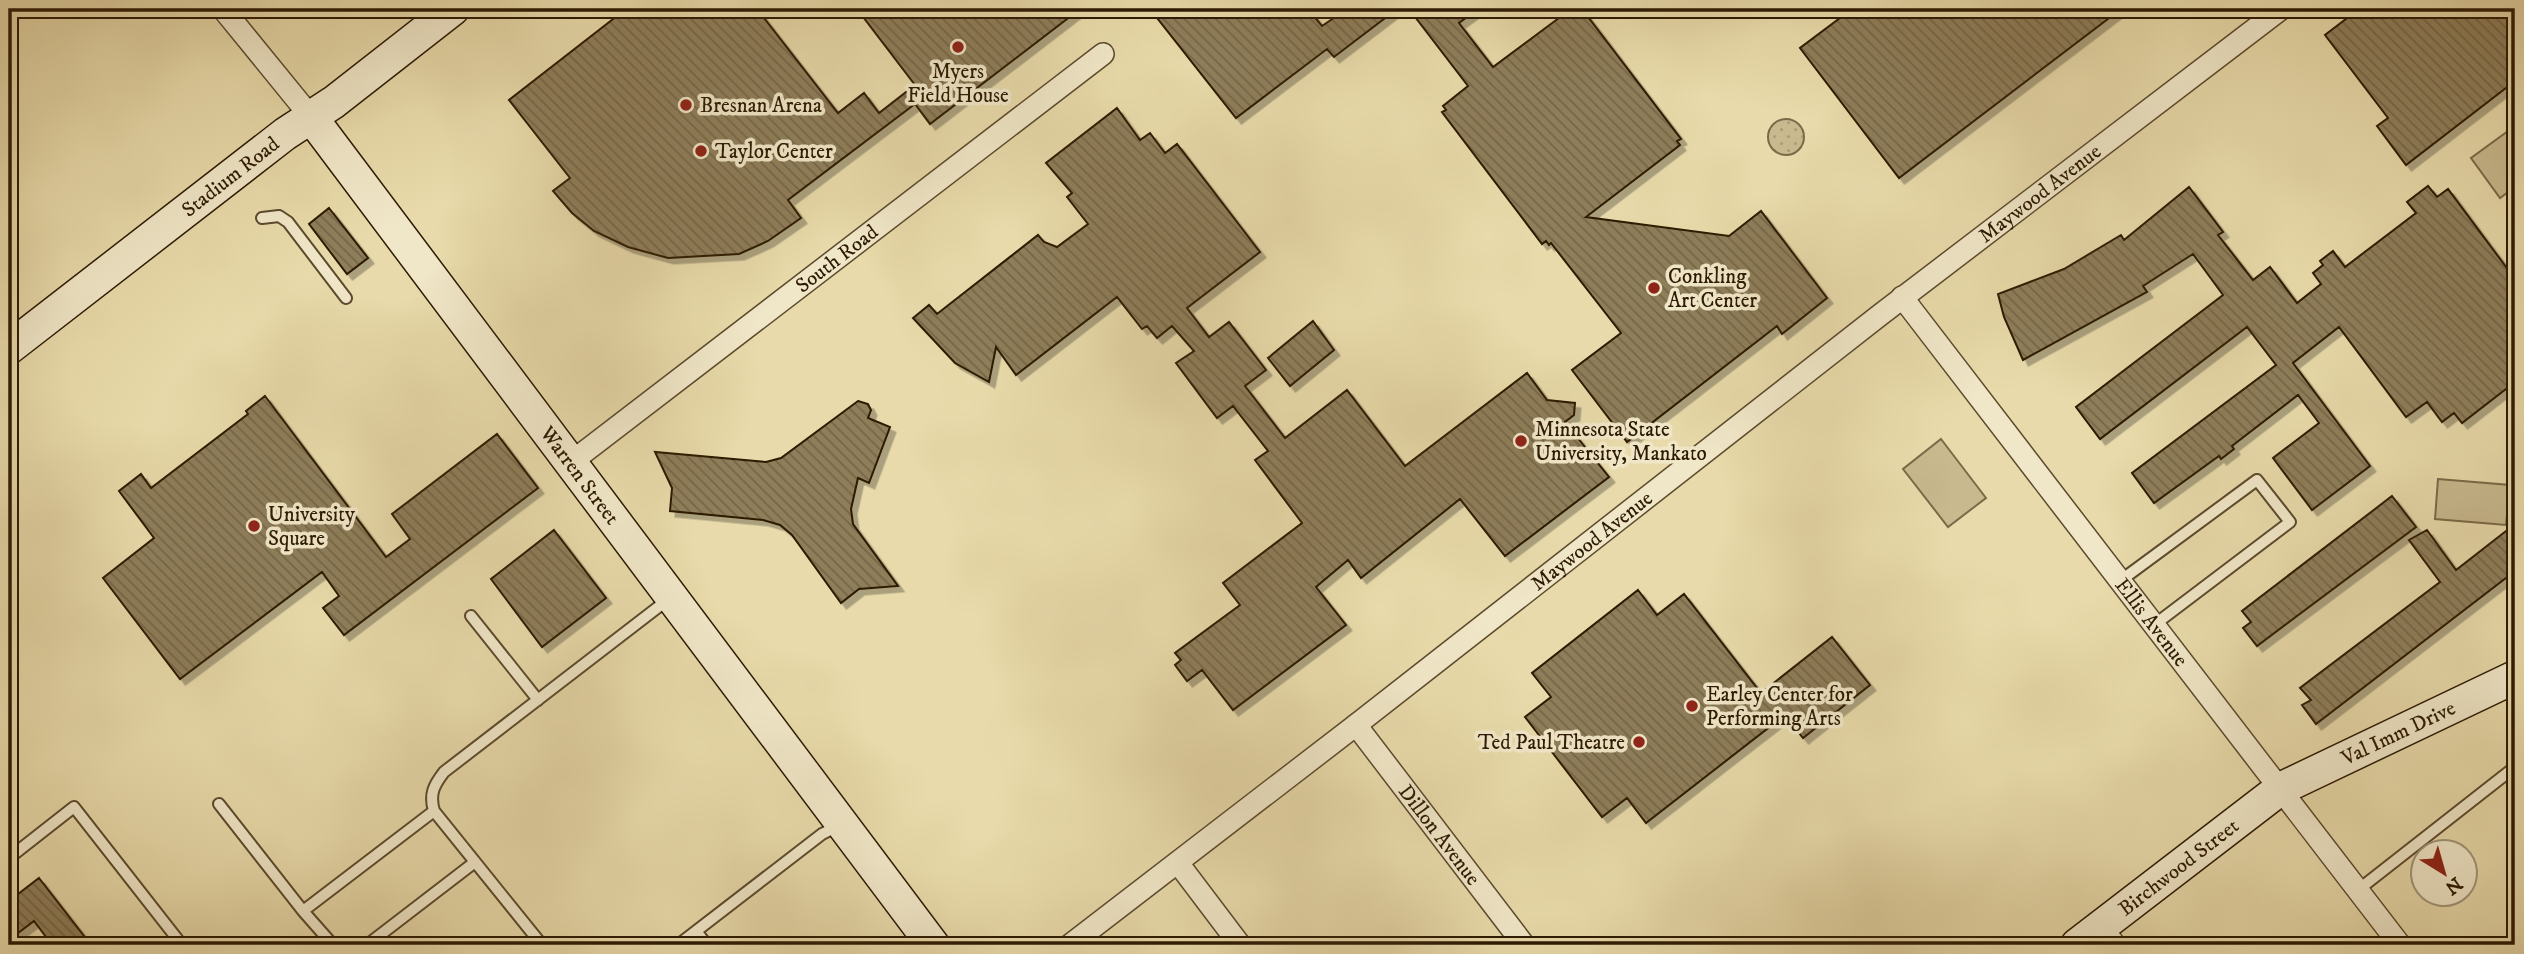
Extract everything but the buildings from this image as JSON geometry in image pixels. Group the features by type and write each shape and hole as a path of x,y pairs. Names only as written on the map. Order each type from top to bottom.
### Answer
{"street":[{"name":"Warren Street","path":"223,9 311,117 933,945"},
{"name":"Stadium Road","path":"9,348 285,134 453,9"},
{"name":"Maywood Avenue","path":"1070,945 1356,725 1902,297 2281,9"},
{"name":"South Road","path":"570,463 1103,54"},
{"name":"Ellis Avenue","path":"1902,297 2400,945"},
{"name":"Val Imm Drive","path":"2280,789 2515,677"},
{"name":"Dillon Avenue","path":"1356,725 1524,945"},
{"name":"Birchwood Street","path":"2098,939 2280,789"},
{"path":"1178,863 1240,945"}],"lane":[{"path":"262,218 279,216 288,222 346,298"},
{"path":"2120,581 2258,480 2290,523 2154,625"},
{"path":"542,945 434,811 430,797 444,772 671,598"},
{"path":"471,616 538,700"},
{"path":"2358,890 2515,767"},
{"path":"219,804 333,945"},
{"path":"9,858 74,807 182,945"},
{"path":"303,911 434,811"},
{"path":"678,945 822,834 842,825"},
{"path":"366,945 475,862"},
{"path":"696,931 707,945"}],"shaded area":[{"path":"1786,119 1798,125 1804,137 1798,149 1786,155 1774,149 1768,137 1774,125"},
{"path":"2515,126 2515,187 2500,198 2471,158"},
{"path":"1941,439 1986,498 1948,527 1903,469"},
{"path":"2438,479 2510,485 2506,525 2435,519"}],"place":[{"name":"Myers Field House","path":"958,47"},
{"name":"Bresnan Arena","path":"686,105"},
{"name":"Taylor Center","path":"701,151"},
{"name":"Conkling Art Center","path":"1654,288"},
{"name":"Minnesota State University, Mankato","path":"1521,441"},
{"name":"University Square","path":"254,526"},
{"name":"Earley Center for Performing Arts","path":"1692,706"},
{"name":"Ted Paul Theatre","path":"1639,742"}]}
